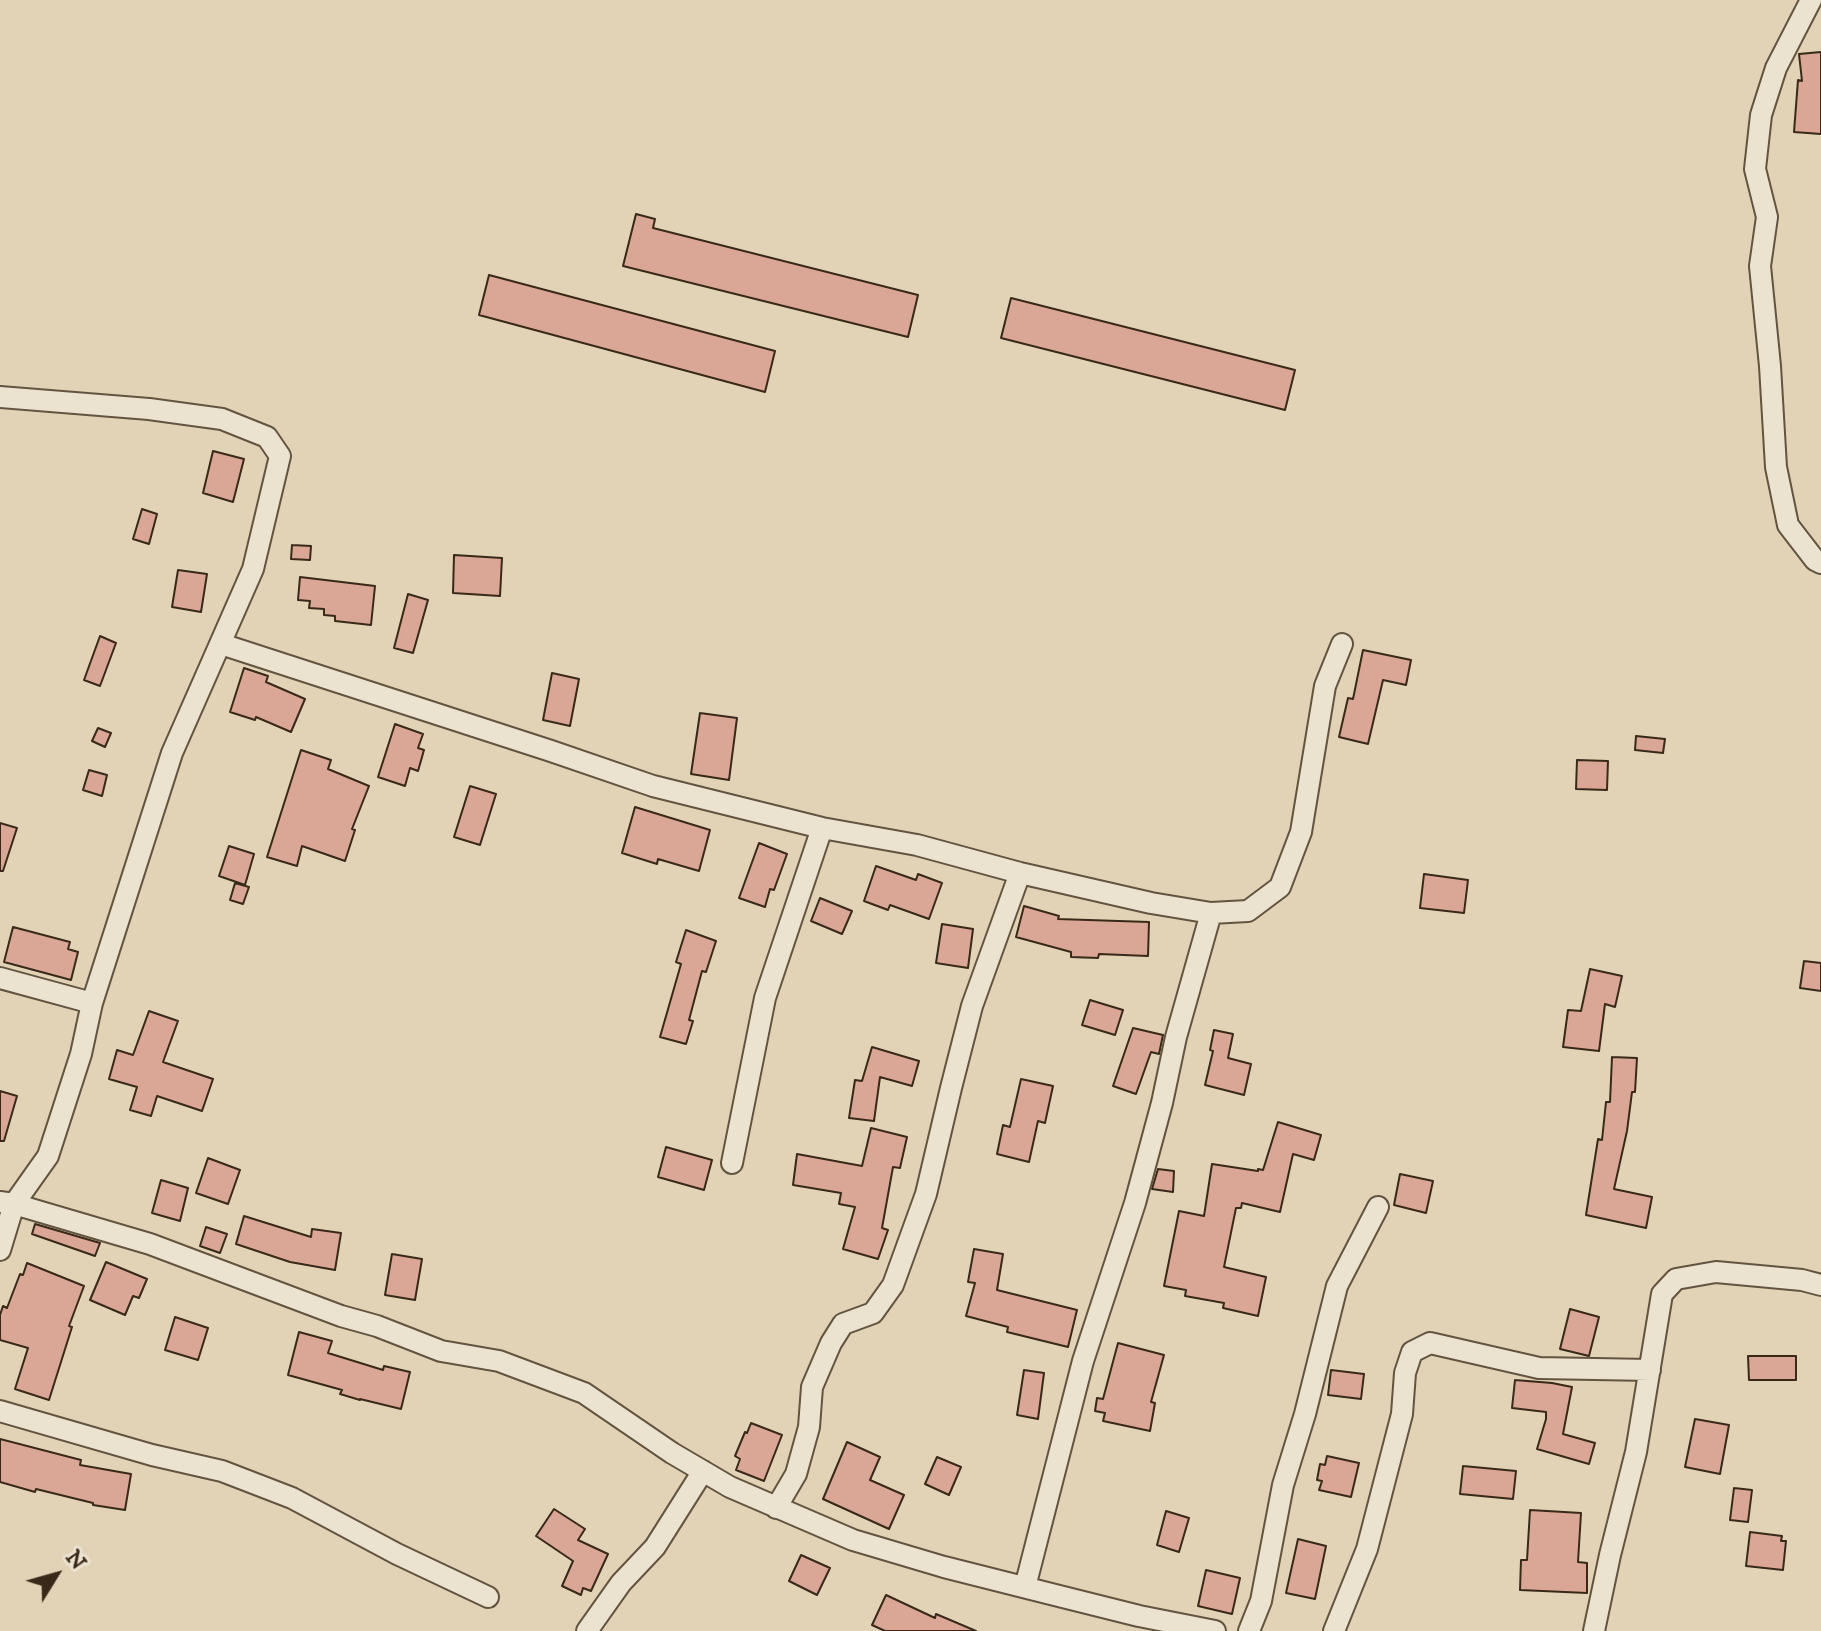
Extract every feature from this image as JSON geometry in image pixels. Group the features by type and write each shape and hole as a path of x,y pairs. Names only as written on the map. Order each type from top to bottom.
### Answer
{"street":[{"path":"1811,0 1776,68 1761,115 1755,169 1767,217 1760,266 1776,467 1788,525 1815,560 1821,563"},
{"path":"0,397 149,409 222,419 267,437 280,456 253,569 172,753 92,1003 81,1054 48,1156 7,1203 0,1250"},
{"path":"221,644 653,786 822,828 917,845 1151,903 1211,913 1248,911 1280,887 1301,832 1325,686 1342,644"},
{"path":"732,1163 765,998 822,828"},
{"path":"776,1508 796,1474 809,1427 812,1387 831,1343 843,1324 873,1313 893,1285 926,1194 972,1006 1020,873"},
{"path":"1025,1587 1083,1361 1135,1203 1176,1037 1211,913"},
{"path":"0,978 92,1003"},
{"path":"7,1203 150,1244 441,1351 499,1361 584,1393 672,1453 730,1487 853,1540 944,1567 1139,1616 1215,1631"},
{"path":"1249,1631 1261,1601 1283,1485 1305,1414 1337,1286 1378,1207"},
{"path":"1594,1631 1636,1452 1662,1294 1676,1279 1716,1272 1802,1280 1821,1285"},
{"path":"1334,1631 1367,1549 1402,1414 1405,1373 1412,1352 1430,1343 1539,1368 1650,1370"},
{"path":"0,1411 152,1455 222,1471 292,1498 397,1554 488,1597"},
{"path":"587,1631 621,1583 655,1547 703,1471"}],"building":[{"path":"1821,52 1821,134 1794,132 1798,80 1802,81 1799,54"},
{"path":"636,214 655,219 653,228 918,295 908,337 623,266"},
{"path":"489,275 775,351 765,392 479,315"},
{"path":"1011,298 1295,370 1285,410 1001,338"},
{"path":"213,451 244,459 233,502 203,493"},
{"path":"142,509 157,514 149,544 133,539"},
{"path":"292,545 311,546 310,560 291,559"},
{"path":"454,555 502,558 500,596 453,593"},
{"path":"178,570 207,574 201,612 172,607"},
{"path":"300,577 375,586 371,625 335,621 335,616 324,615 324,609 309,608 310,601 298,600"},
{"path":"408,594 428,600 413,653 394,648"},
{"path":"100,636 116,643 100,686 84,680"},
{"path":"1363,650 1411,660 1406,685 1383,680 1368,744 1339,737 1348,698 1353,699"},
{"path":"244,668 268,676 266,682 305,699 291,732 256,717 255,720 230,712"},
{"path":"552,673 579,679 570,726 543,720"},
{"path":"700,713 737,718 729,780 691,774"},
{"path":"395,724 423,734 418,748 424,750 418,771 410,768 405,786 378,777"},
{"path":"98,728 111,733 105,747 92,741"},
{"path":"1636,736 1665,739 1663,753 1635,750"},
{"path":"301,750 331,760 328,769 369,786 352,829 355,830 345,861 302,846 297,866 267,857"},
{"path":"1577,760 1608,761 1607,790 1576,789"},
{"path":"89,770 107,775 102,796 83,790"},
{"path":"470,786 496,794 480,845 454,837"},
{"path":"635,807 710,830 699,871 658,859 657,864 622,853"},
{"path":"0,823 17,828 3,871 0,871"},
{"path":"759,843 787,854 765,907 739,898"},
{"path":"229,846 254,854 245,885 219,876"},
{"path":"876,866 916,880 918,874 942,883 929,919 890,905 888,910 864,901"},
{"path":"1424,874 1468,880 1464,913 1420,908"},
{"path":"235,883 249,887 243,904 230,900"},
{"path":"820,898 852,911 842,934 811,921"},
{"path":"1024,906 1059,916 1058,919 1149,922 1148,956 1099,954 1098,958 1071,957 1071,952 1016,937"},
{"path":"942,924 973,929 968,968 936,963"},
{"path":"13,927 70,942 68,949 78,952 71,980 4,962"},
{"path":"686,930 716,941 706,972 702,971 686,1044 660,1037 681,964 676,962"},
{"path":"1804,961 1821,963 1821,991 1800,988"},
{"path":"1590,969 1622,976 1615,1007 1605,1004 1599,1051 1563,1047 1568,1010 1581,1011"},
{"path":"1090,1000 1123,1010 1115,1035 1082,1025"},
{"path":"149,1011 178,1021 163,1062 213,1079 202,1111 157,1096 151,1116 130,1110 137,1087 109,1079 117,1050 133,1055"},
{"path":"1133,1028 1163,1035 1159,1054 1151,1052 1136,1094 1113,1086"},
{"path":"1214,1030 1233,1034 1228,1058 1251,1064 1244,1095 1205,1085 1213,1051 1210,1050"},
{"path":"872,1047 919,1061 912,1086 880,1077 874,1121 849,1118 855,1080 862,1081"},
{"path":"1612,1057 1637,1058 1635,1092 1632,1092 1614,1189 1652,1197 1646,1228 1586,1215 1598,1139 1602,1140 1606,1102 1610,1102"},
{"path":"1021,1079 1053,1086 1045,1123 1038,1121 1029,1162 997,1154 1003,1125 1010,1127"},
{"path":"0,1091 17,1096 4,1141 0,1141"},
{"path":"1278,1122 1321,1135 1314,1160 1293,1154 1280,1212 1242,1203 1241,1208 1236,1208 1224,1267 1266,1277 1258,1316 1223,1308 1224,1303 1185,1296 1186,1290 1164,1286 1179,1211 1204,1216 1212,1164 1263,1170"},
{"path":"871,1128 907,1137 900,1168 893,1167 882,1228 888,1230 878,1259 843,1249 855,1207 839,1204 841,1193 793,1185 797,1154 862,1166"},
{"path":"666,1147 712,1160 704,1190 658,1177"},
{"path":"208,1158 240,1170 228,1204 196,1193"},
{"path":"1158,1169 1174,1171 1173,1192 1152,1189"},
{"path":"1400,1174 1433,1181 1426,1213 1394,1205"},
{"path":"161,1180 188,1188 180,1221 152,1213"},
{"path":"244,1216 311,1237 312,1229 341,1233 335,1270 290,1262 236,1244"},
{"path":"35,1224 100,1243 95,1256 32,1234"},
{"path":"206,1227 227,1234 220,1253 200,1246"},
{"path":"974,1249 1003,1254 997,1290 1077,1310 1068,1347 1007,1332 1008,1327 966,1316 975,1283 968,1282"},
{"path":"392,1254 422,1259 415,1300 385,1295"},
{"path":"106,1262 147,1279 139,1298 133,1296 125,1315 90,1300"},
{"path":"27,1263 84,1286 69,1326 72,1327 49,1400 15,1389 28,1348 0,1340 3,1306 7,1308"},
{"path":"1570,1309 1599,1317 1589,1356 1560,1349"},
{"path":"175,1317 208,1328 198,1360 165,1350"},
{"path":"299,1332 332,1341 328,1353 383,1370 384,1366 410,1372 401,1409 340,1394 342,1390 288,1375"},
{"path":"1118,1343 1164,1355 1151,1402 1155,1403 1150,1431 1103,1421 1105,1413 1095,1411 1097,1398 1103,1399"},
{"path":"1748,1356 1796,1356 1796,1380 1749,1380"},
{"path":"1024,1370 1044,1373 1038,1419 1017,1415"},
{"path":"1331,1370 1364,1374 1361,1399 1328,1395"},
{"path":"1515,1380 1572,1387 1563,1434 1595,1443 1589,1464 1537,1449 1546,1412 1512,1408"},
{"path":"1695,1419 1729,1425 1720,1474 1685,1467"},
{"path":"751,1423 782,1435 764,1481 736,1470 740,1459 735,1456"},
{"path":"0,1439 81,1460 80,1465 131,1474 125,1510 0,1482"},
{"path":"847,1442 880,1457 870,1480 904,1495 889,1529 823,1499"},
{"path":"1327,1456 1359,1463 1351,1497 1319,1490 1322,1481 1317,1480 1320,1464 1325,1465"},
{"path":"937,1457 961,1467 949,1495 925,1484"},
{"path":"1463,1466 1516,1471 1513,1499 1460,1494"},
{"path":"1734,1488 1752,1490 1748,1522 1730,1520"},
{"path":"554,1509 585,1529 578,1540 608,1554 591,1591 583,1588 581,1595 562,1586 573,1561 536,1536"},
{"path":"1530,1510 1581,1513 1578,1562 1587,1563 1587,1593 1520,1590 1521,1560 1527,1560"},
{"path":"1166,1511 1189,1518 1179,1552 1157,1545"},
{"path":"1750,1532 1782,1536 1781,1541 1786,1541 1783,1570 1746,1566"},
{"path":"1298,1539 1326,1546 1315,1599 1286,1593"},
{"path":"801,1555 830,1568 817,1595 789,1581"},
{"path":"1206,1570 1240,1578 1232,1614 1198,1606"},
{"path":"886,1595 935,1618 936,1614 976,1631 885,1631 872,1625"}]}
